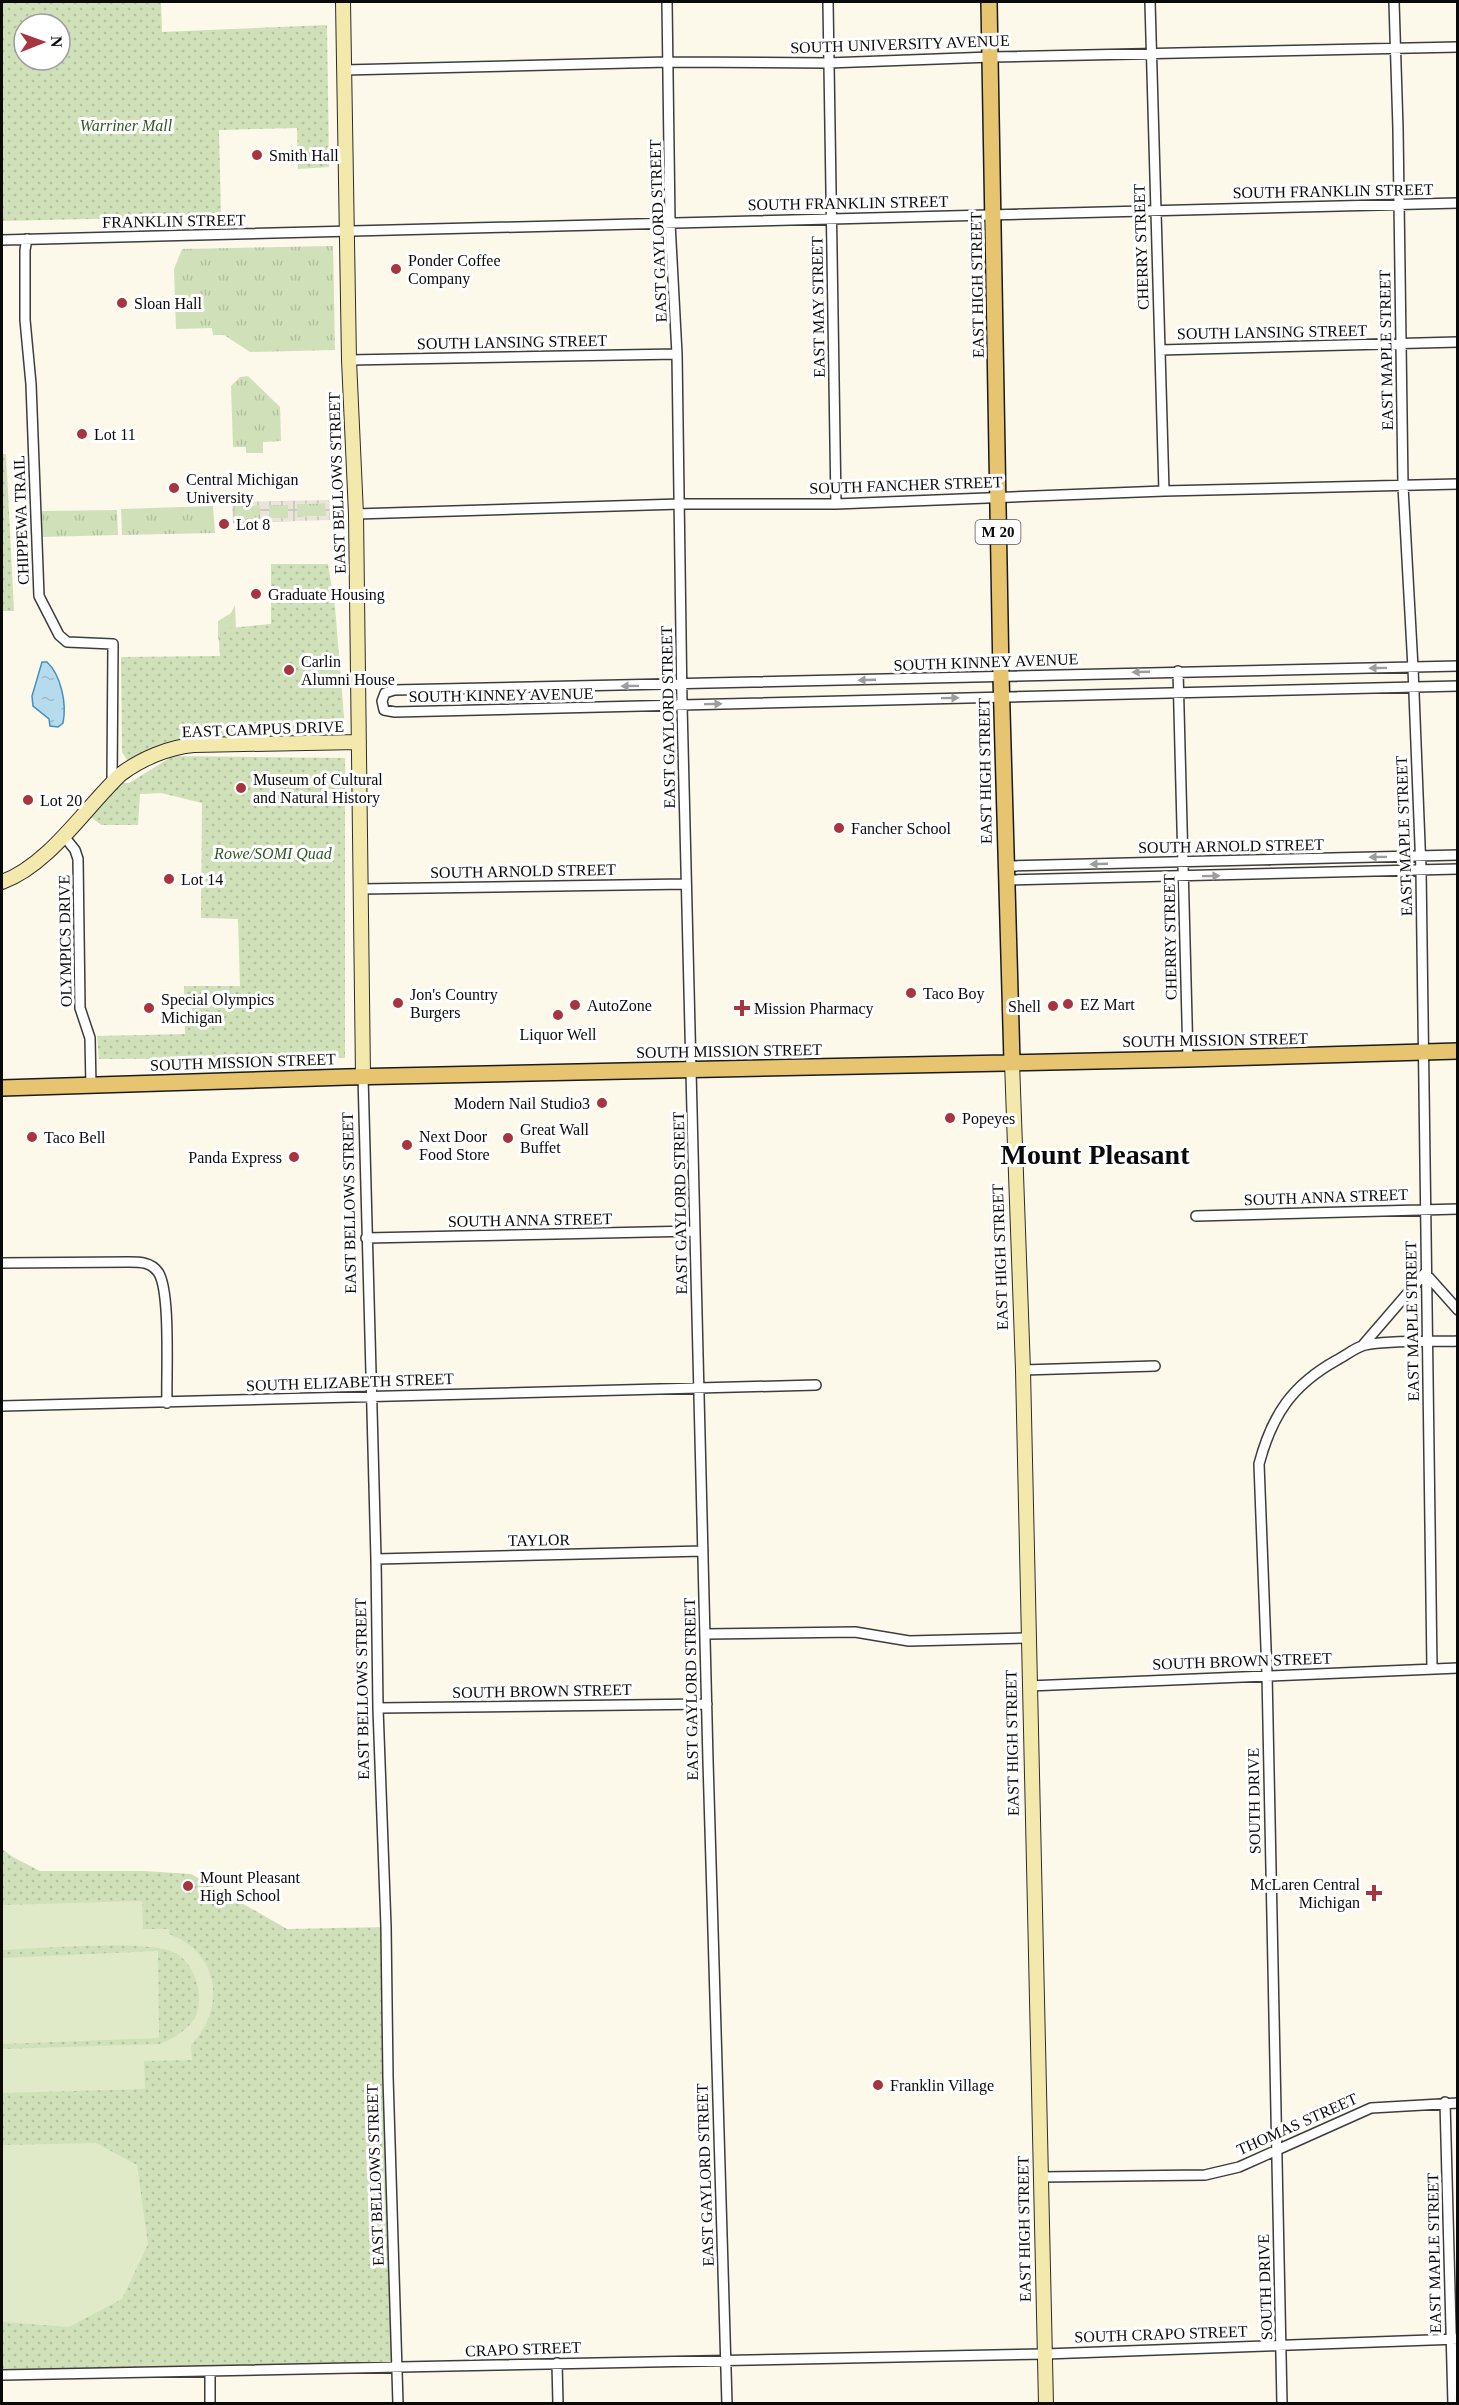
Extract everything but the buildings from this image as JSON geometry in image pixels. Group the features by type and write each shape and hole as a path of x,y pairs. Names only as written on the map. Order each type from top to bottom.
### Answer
{"main road":[{"name":"EAST HIGH STREET","path":"989,2 1001,697 1012,1062"},
{"name":"SOUTH MISSION STREET","path":"2,1088 363,1076 1188,1059 1458,1051"}],"street":[{"name":"EAST BELLOWS STREET","path":"343,2 349,360 356,514 366,1238 398,2403"},
{"name":"EAST GAYLORD STREET","path":"667,2 670,223 677,354 686,884 727,2403"},
{"name":"EAST MAY STREET","path":"828,2 836,504"},
{"name":"CHERRY STREET","path":"1150,2 1164,491"},
{"name":"EAST MAPLE STREET","path":"1394,2 1403,486 1421,870 1432,1669"},
{"name":"SOUTH UNIVERSITY AVENUE","path":"344,70 668,63 828,63 991,57 1458,47"},
{"name":"SOUTH FRANKLIN STREET","path":"346,231 1458,203"},
{"name":"FRANKLIN STREET","path":"2,240 346,231"},
{"name":"CHIPPEWA TRAIL","path":"27,239 25,320 31,384 38,591 54,626 67,642 113,644 112,783"},
{"name":"SOUTH LANSING STREET","path":"1160,350 1458,342"},
{"name":"SOUTH LANSING STREET","path":"349,360 677,354"},
{"name":"SOUTH FANCHER STREET","path":"356,514 680,504 836,504 1164,491 1458,484"},
{"name":"SOUTH KINNEY AVENUE","path":"1458,666 394,690 385,693 382,702 384,710 395,712 1458,686"},
{"name":"CHERRY STREET","path":"1178,671 1188,1059"},
{"name":"EAST CAMPUS DRIVE","path":"2,882 26,868 63,835 112,783 133,766 168,750 187,745 359,742"},
{"name":"OLYMPICS DRIVE","path":"63,835 75,850 78,859 80,1008 90,1038 91,1086"},
{"name":"SOUTH ARNOLD STREET","path":"1005,873 1184,862 1458,855"},
{"name":"SOUTH ARNOLD STREET","path":"1005,873 1184,876 1458,869"},
{"name":"SOUTH ARNOLD STREET","path":"360,889 686,884"},
{"name":"EAST HIGH STREET","path":"1012,1062 1023,1370 1046,2403"},
{"name":"SOUTH ANNA STREET","path":"1196,1216 1458,1209"},
{"name":"SOUTH ANNA STREET","path":"366,1238 695,1231"},
{"path":"2,1263 138,1262 147,1263 158,1271 163,1281 165,1298 167,1403"},
{"path":"1364,1345 1425,1273 1458,1310"},
{"name":"SOUTH DRIVE","path":"1282,2403 1267,1674 1259,1464 1265,1441 1277,1414 1295,1391 1314,1373 1364,1345 1458,1341"},
{"path":"1023,1370 1155,1366"},
{"name":"SOUTH ELIZABETH STREET","path":"2,1406 816,1385"},
{"name":"TAYLOR","path":"376,1559 703,1551"},
{"path":"706,1634 855,1632 909,1641 1028,1638"},
{"name":"SOUTH BROWN STREET","path":"1029,1686 1267,1674 1458,1668"},
{"name":"SOUTH BROWN STREET","path":"378,1708 707,1704"},
{"name":"EAST MAPLE STREET","path":"1445,2102 1454,2339 1453,2403"},
{"name":"THOMAS STREET","path":"1041,2177 1205,2175 1239,2167 1371,2108 1458,2103"},
{"name":"SOUTH CRAPO STREET","path":"1045,2354 1454,2339"},
{"name":"CRAPO STREET","path":"2,2375 1045,2354"},
{"path":"557,2363 558,2403"},
{"path":"210,2371 210,2403"}],"green space":[{"name":"Warriner Mall","path":"2,2 161,2 162,32 327,25 329,167 298,169 297,128 219,130 221,216 2,221"},
{"path":"333,246 335,350 250,352 224,335 213,335 212,328 176,329 174,269 182,249"},
{"path":"248,376 280,407 281,441 263,442 263,453 246,453 246,447 233,447 231,386 240,377"},
{"path":"2,454 6,454 14,611 2,611"},
{"path":"326,503 326,516 297,517 297,504"},
{"path":"260,505 261,519 235,520 235,506"},
{"path":"269,505 288,505 288,518 269,518"},
{"path":"213,506 215,533 122,535 121,509"},
{"path":"117,510 118,535 42,537 42,511"},
{"path":"271,564 328,564 335,607 346,742 207,744 127,760 122,752 121,657 220,656 218,629 271,624"},
{"path":"235,605 236,629 224,640 218,639 218,621 231,613"},
{"name":"Rowe/SOMI Quad","path":"173,756 345,758 345,1058 99,1059 97,1036 185,1034 184,986 240,986 238,919 201,918 202,803 161,793 140,794 138,825 101,825 91,817 120,783 129,783"},
{"path":"2,1849 40,1871 145,1871 191,1874 287,1929 386,1927 397,2367 2,2374"},
{"path":"142,1901 143,1929 169,1929 169,1934 186,1942 199,1954 212,1982 213,1998 210,2015 191,2045 192,2060 144,2061 145,2089 2,2093 2,2049 160,2044 181,2033 192,2022 198,2007 198,1985 186,1961 175,1953 143,1946 2,1950 2,1905"},
{"path":"158,1951 159,2038 2,2044 2,1958"},
{"path":"96,2143 137,2165 148,2244 122,2299 69,2327 2,2322 2,2145"}],"shaded area":[{"path":"329,500 330,520 233,523 232,502","holes":["325,503 326,516 297,517 297,504","260,505 260,519 235,519 235,506","269,505 288,505 288,518 269,518"]}],"water":[{"path":"42,662 47,662 52,668 62,690 64,715 63,723 58,727 50,726 49,719 33,706 32,696"}],"place":[{"name":"Smith Hall","path":"257,155"},
{"name":"Ponder Coffee Company","path":"396,269"},
{"name":"Sloan Hall","path":"122,303"},
{"name":"Lot 11","path":"82,434"},
{"name":"Central Michigan University","path":"174,488"},
{"name":"Lot 8","path":"224,524"},
{"name":"Graduate Housing","path":"256,594"},
{"name":"Carlin Alumni House","path":"289,670"},
{"name":"Museum of Cultural and Natural History","path":"241,788"},
{"name":"Lot 20","path":"28,800"},
{"name":"Fancher School","path":"839,828"},
{"name":"Lot 14","path":"169,879"},
{"name":"Taco Boy","path":"911,993"},
{"name":"Jon's Country Burgers","path":"398,1003"},
{"name":"EZ Mart","path":"1068,1004"},
{"name":"AutoZone","path":"575,1005"},
{"name":"Shell","path":"1053,1006"},
{"name":"Special Olympics Michigan","path":"149,1008"},
{"name":"Mission Pharmacy","path":"742,1008"},
{"name":"Liquor Well","path":"558,1015"},
{"name":"Modern Nail Studio3","path":"602,1103"},
{"name":"Popeyes","path":"950,1118"},
{"name":"Taco Bell","path":"32,1137"},
{"name":"Great Wall Buffet","path":"508,1138"},
{"name":"Next Door Food Store","path":"407,1145"},
{"name":"Panda Express","path":"294,1157"},
{"name":"Mount Pleasant High School","path":"188,1886"},
{"name":"McLaren Central Michigan","path":"1374,1893"},
{"name":"Franklin Village","path":"878,2085"}],"district":[{"name":"Mount Pleasant","path":"1095,1154"}]}
